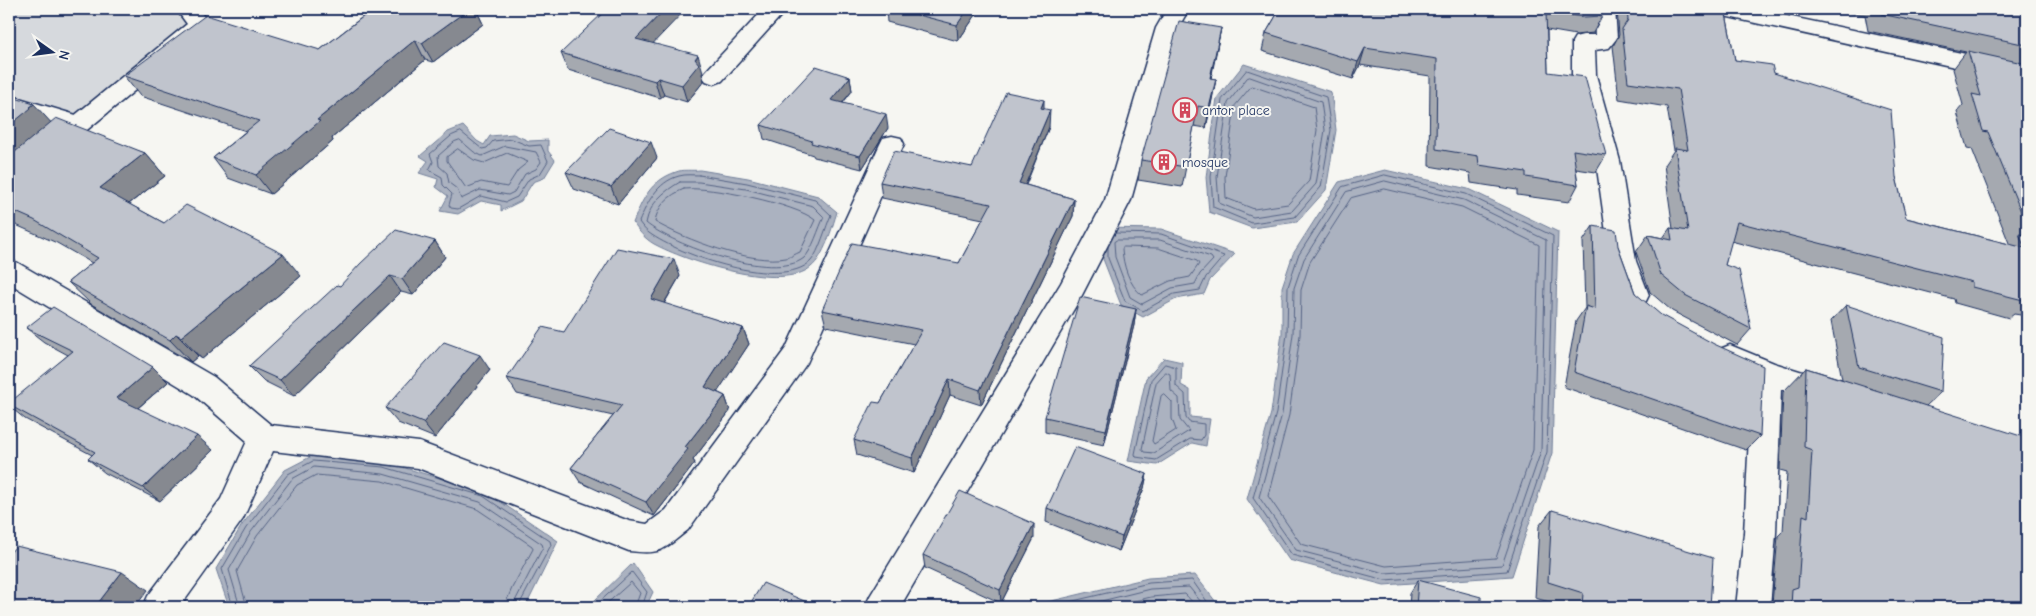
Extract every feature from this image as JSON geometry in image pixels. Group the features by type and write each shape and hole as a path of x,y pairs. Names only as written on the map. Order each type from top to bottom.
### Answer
{"street":[{"path":"9,183 27,166 200,24 187,9"},
{"path":"714,76 760,24 776,9"},
{"path":"882,607 1071,290 1118,200 1167,28 1178,9"},
{"path":"1604,9 1606,38 1601,43 1583,42 1584,75 1608,161 1623,261 1636,299 1648,310"},
{"path":"1724,9 2027,75"},
{"path":"9,103 78,124"},
{"path":"9,270 204,386 264,437 419,455 629,536 652,539 677,520 797,355 892,144"},
{"path":"1705,345 1767,373 1850,399"},
{"path":"1753,607 1760,533 1767,373"},
{"path":"160,607 232,509 264,437"}],"shaded area":[{"path":"9,9 187,9 200,25 78,124 9,103"}],"water":[{"path":"1244,64 1331,92 1336,130 1326,190 1297,222 1252,228 1209,212 1206,177 1217,98"},
{"path":"463,126 477,141 484,145 490,136 513,134 529,141 548,140 548,151 555,160 544,178 533,182 521,201 501,211 501,205 481,201 458,214 440,211 448,196 436,187 438,179 419,173 428,161 420,156 448,132"},
{"path":"700,170 748,178 818,196 837,212 827,242 816,262 811,267 797,274 779,277 758,276 691,260 672,253 647,239 633,223 648,192 667,176 676,172"},
{"path":"1385,170 1468,189 1558,232 1552,453 1512,576 1384,585 1289,560 1247,499 1271,413 1282,333 1282,287 1293,254 1339,182"},
{"path":"1103,228 1161,229 1235,254 1210,280 1204,294 1176,299 1143,317 1121,305 1103,259"},
{"path":"1164,358 1182,362 1181,385 1190,390 1190,417 1210,419 1206,446 1192,443 1157,465 1128,461 1146,378"},
{"path":"312,456 385,462 486,492 558,541 529,600 521,607 229,607 216,569 242,525 285,470"},
{"path":"633,563 653,592 646,607 583,607 592,603"},
{"path":"1195,575 1216,602 1216,607 1036,607 1035,605 1148,578"}],"building":[{"path":"373,9 469,9 422,43 415,40 317,120 320,121 256,175 213,158 259,121 124,76 206,15 320,50"},
{"path":"607,9 665,9 636,39 698,55 695,59 699,64 682,85 658,78 655,81 561,53"},
{"path":"895,9 968,9 957,25"},
{"path":"1280,9 1601,9 1602,16 1584,17 1546,12 1548,72 1585,77 1606,155 1573,150 1578,185 1526,177 1526,172 1479,165 1478,156 1436,149 1437,59 1365,48 1358,62 1266,33"},
{"path":"1627,9 1725,9 1735,60 1772,65 1774,73 1891,110 1896,177 1906,218 2025,248 2019,234 2027,236 2027,301 1972,287 1972,282 1737,222 1725,265 1739,270 1751,329 1685,295 1661,275 1648,235 1672,240 1670,228 1688,231 1675,148 1688,150 1678,89 1628,82 1622,29 1628,20"},
{"path":"1880,9 2027,9 2027,45 1881,14"},
{"path":"1179,21 1221,28 1210,78 1216,79 1209,108 1198,106 1186,167 1141,160"},
{"path":"1968,51 2027,64 2027,226 1988,132 1983,131 1972,94 1981,96"},
{"path":"816,66 850,77 831,100 886,114 860,156 811,143 812,141 761,125"},
{"path":"1006,92 1044,100 1041,108 1050,110 1019,183 1074,199 980,390 949,379 912,458 854,440 873,402 880,403 922,330 822,310 852,243 959,263 991,204 880,182 894,151 972,167"},
{"path":"9,96 34,104 9,126"},
{"path":"56,118 145,153 100,188 164,223 186,205 283,254 181,337 176,334 170,340 68,282 98,258 34,220 9,209 9,157"},
{"path":"609,128 651,142 611,187 566,172"},
{"path":"1593,226 1616,230 1618,246 1635,293 1661,315 1714,344 1763,366 1760,436 1574,372 1586,306 1595,309"},
{"path":"396,230 435,241 402,279 390,276 280,380 249,366 337,285 340,286"},
{"path":"617,248 674,259 651,299 743,328 705,387 725,396 685,447 688,449 646,502 571,468 622,405 507,378 542,327 564,332"},
{"path":"1080,297 1136,309 1106,430 1045,417"},
{"path":"1846,305 1944,337 1941,392 1859,367"},
{"path":"53,307 153,367 117,398 197,436 143,488 88,459 95,452 9,405 9,403 73,351 26,328"},
{"path":"444,342 480,355 423,423 385,408"},
{"path":"1806,368 2027,438 2027,607 1791,607 1792,589 1798,587 1803,515 1808,517 1812,450 1804,447"},
{"path":"1075,447 1147,474 1122,537 1047,508"},
{"path":"960,491 1034,524 1000,590 923,555"},
{"path":"1552,510 1713,558 1710,607 1582,607 1583,593 1548,582"},
{"path":"16,546 122,572 95,607 9,607 9,554"},
{"path":"1418,580 1481,597 1481,607 1416,607"},
{"path":"763,583 818,607 748,607"}],"place":[{"name":"antor place","path":"1185,110"},
{"name":"mosque","path":"1164,162"}]}
